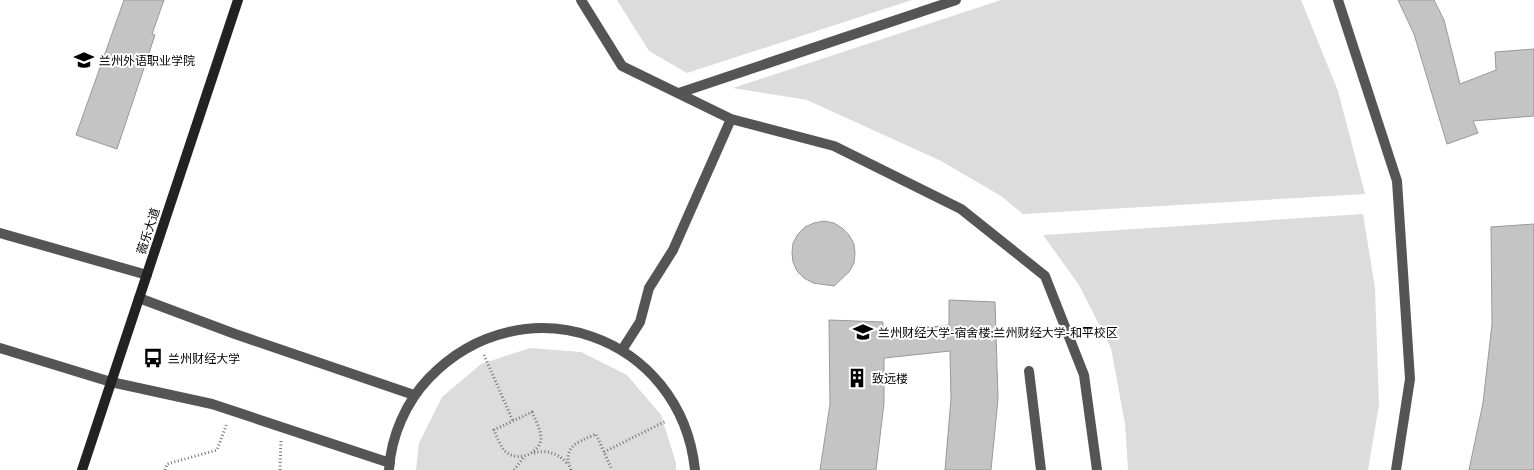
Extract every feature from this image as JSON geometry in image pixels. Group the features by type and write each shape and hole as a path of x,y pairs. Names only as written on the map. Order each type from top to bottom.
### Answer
{"main road":[{"name":"薇乐大道","path":"82,470 238,0"}],"street":[{"path":"581,0 622,66 731,119 834,146 961,209 1045,276 1084,376 1097,470"},
{"path":"679,94 956,0"},
{"path":"1338,0 1397,181 1410,378 1396,470"},
{"path":"622,350 640,322 649,288 674,250 731,119"},
{"path":"0,234 147,275"},
{"path":"139,298 235,334 414,395"},
{"path":"0,348 111,382 212,404 390,466 394,442 401,421 414,395 438,368 456,354 495,335 516,330 560,329 588,335 622,350 640,363 655,378 669,395 680,414 688,434 695,470"},
{"path":"1029,371 1042,470"}],"path":[{"path":"478,342 513,421"},
{"path":"165,470 167,464 217,450 231,411"},
{"path":"514,470 520,460 528,454 537,448 541,437 532,412 494,430 505,451 510,455 522,457 528,454 538,452 548,452 557,455 565,461 571,470"},
{"path":"604,452 680,414"},
{"path":"280,470 282,427"},
{"path":"571,470 568,456 573,445 596,434 612,470"}],"shaded area":[{"path":"617,0 912,0 687,73 649,51"},
{"path":"1001,0 1301,0 1338,91 1365,194 1023,214 1001,196 941,161 807,100 733,88"},
{"path":"1363,214 1375,288 1379,405 1368,470 1128,470 1125,424 1111,348 1079,285 1043,235"},
{"path":"530,348 581,352 627,375 661,415 676,463 676,470 416,470 419,443 442,397 481,364"}],"building":[{"path":"124,0 164,0 152,34 155,35 117,149 76,135"},
{"path":"1398,0 1434,0 1444,20 1460,84 1496,70 1495,52 1534,49 1534,116 1473,121 1478,133 1447,144 1414,34"},
{"path":"824,221 834,223 842,228 854,244 854,263 849,272 834,286 813,283 804,278 797,271 793,262 793,243 798,234 805,227"},
{"path":"1534,224 1534,470 1469,470 1483,403 1492,324 1491,227"},
{"name":"致远楼","path":"949,300 995,302 998,399 991,470 945,470 951,399 950,351 884,358 884,403 876,470 820,470 830,404 829,320 883,322 883,332 949,325"}],"place":[{"name":"兰州外语职业学院","path":"84,60"},
{"name":"兰州财经大学-宿舍楼;兰州财经大学-和平校区","path":"863,332"},
{"name":"兰州财经大学","path":"153,358"},
{"name":"致远楼","path":"857,378"}]}
